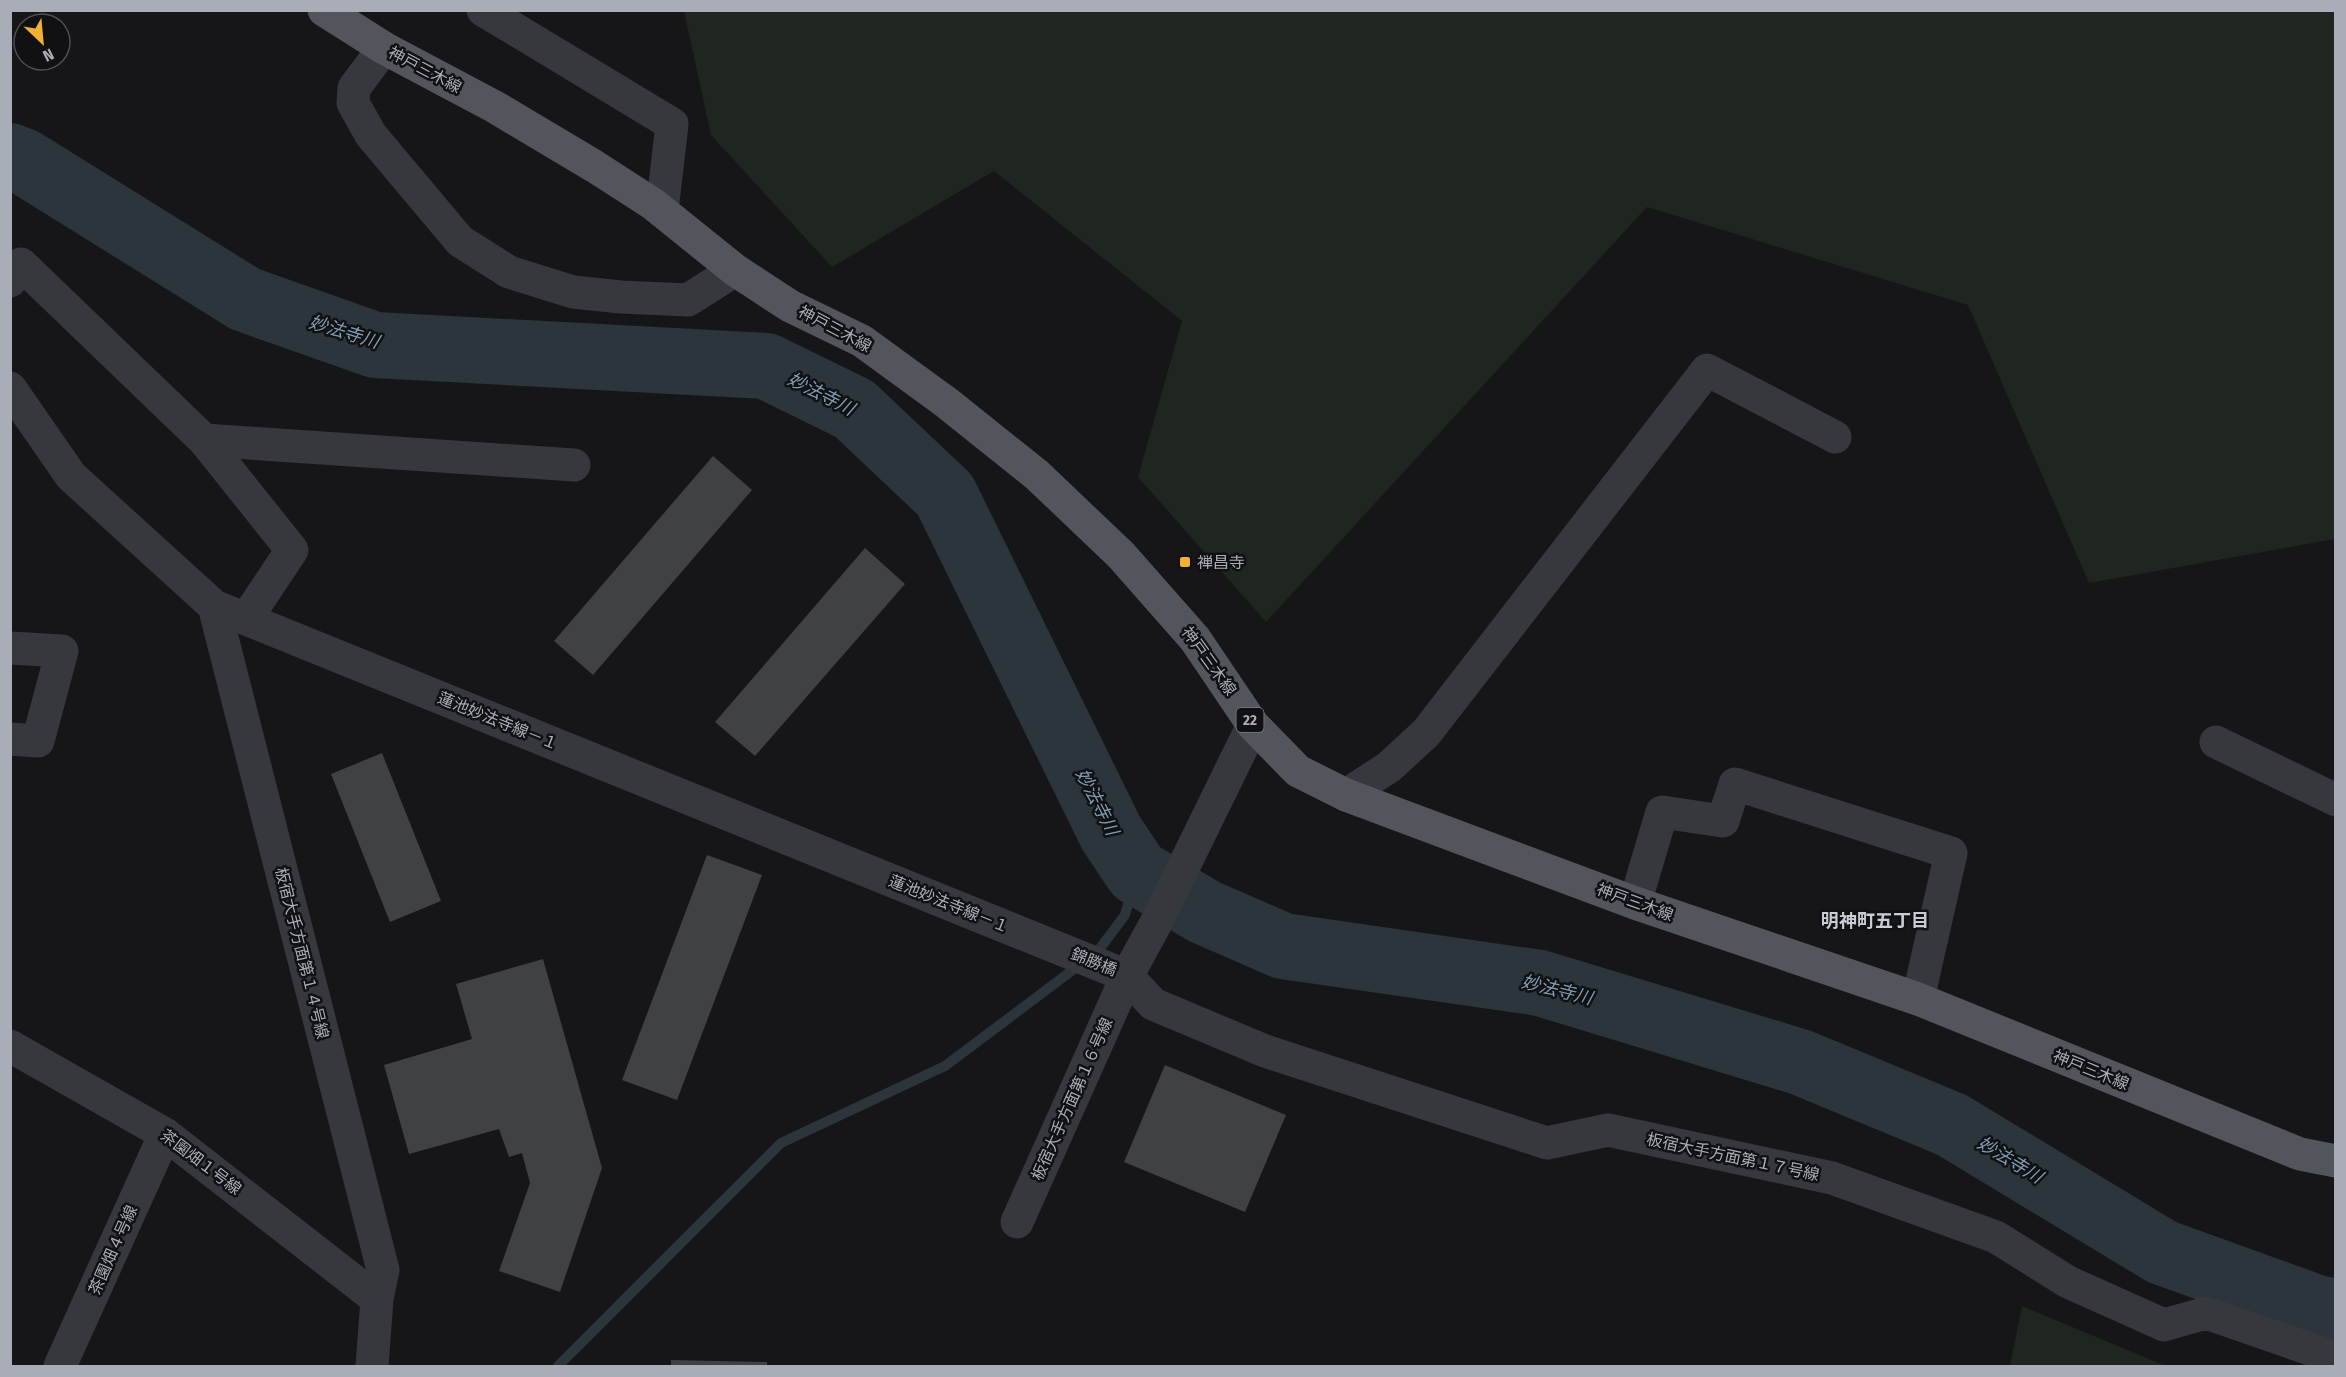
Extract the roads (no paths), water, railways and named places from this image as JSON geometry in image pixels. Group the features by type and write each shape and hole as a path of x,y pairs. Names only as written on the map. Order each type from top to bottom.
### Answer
{"main road":[{"name":"神戸三木線","path":"324,10 384,48 495,107 594,166 662,211 735,270 790,306 862,341 947,403 1037,475 1121,555 1195,639 1253,725 1298,771 1346,795 1635,903 1918,999 2300,1154 2336,1161"}],"street":[{"path":"483,10 672,124 662,211"},
{"path":"384,48 354,88 353,103 371,135 460,241 509,272 573,292 688,300 735,270"},
{"path":"10,281 21,264 204,440 292,550 246,619"},
{"path":"1346,795 1389,767 1426,733 1707,370 1835,437"},
{"name":"蓮池妙法寺線－１","path":"10,388 71,476 214,606 1061,949"},
{"path":"204,440 574,465"},
{"name":"板宿大手方面第１４号線","path":"214,606 383,1270 377,1299 372,1366"},
{"path":"10,648 62,651 38,741 10,739"},
{"name":"板宿大手方面第１６号線","path":"1017,1222 1119,973 1156,923 1253,725"},
{"path":"2216,742 2336,800"},
{"path":"1635,903 1662,812 1723,821 1735,784 1951,853 1918,999"},
{"name":"錦勝橋","path":"1061,949 1119,973"},
{"name":"板宿大手方面第１７号線","path":"1119,973 1154,1004 1265,1051 1547,1143 1608,1130 1832,1178 1996,1237 2068,1282 2164,1325 2206,1313 2336,1358"},
{"name":"茶園畑１号線","path":"10,1046 165,1134 377,1299"},
{"name":"茶園畑４号線","path":"60,1366 165,1134"}],"waterway":[{"name":"妙法寺川","path":"10,156 23,161 245,299 375,345 766,366 854,409 945,495 1111,833 1137,872 1205,912 1283,946 1540,983 1800,1062 1952,1125 2162,1252 2317,1308 2336,1312"},
{"path":"558,1366 781,1143 945,1066 1098,951 1125,915 1137,872"}],"place":[{"name":"禅昌寺","path":"1185,562"}],"district":[{"name":"明神町五丁目","path":"1875,921"}]}
